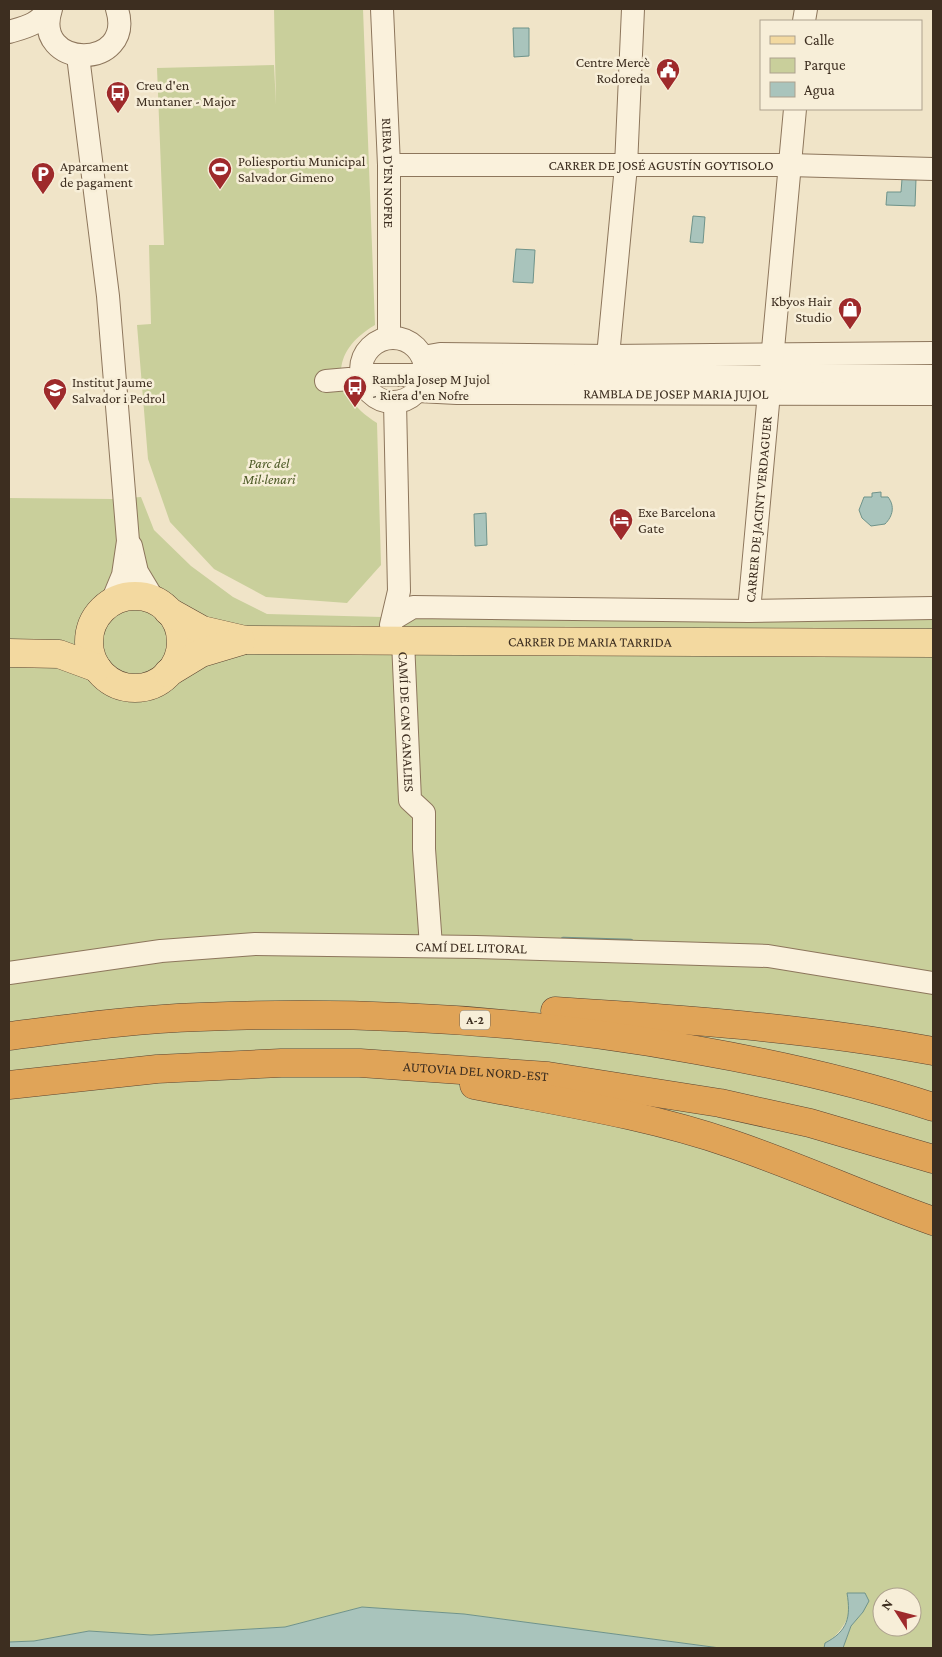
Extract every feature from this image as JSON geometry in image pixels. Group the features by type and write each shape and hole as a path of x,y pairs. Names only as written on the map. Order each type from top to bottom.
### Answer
{"highway":[{"path":"365,1014 456,1010 625,1016 853,1037 933,1051"},
{"name":"A-2","path":"9,1036 85,1026 198,1017 365,1014 473,1020 630,1038 799,1071 933,1107"},
{"name":"AUTOVIA DEL NORD-EST","path":"9,1085 100,1074 194,1066 281,1063 360,1063 548,1076 628,1087 720,1103 810,1123 933,1159"},
{"path":"360,1063 641,1118 686,1130 741,1147 933,1221"}],"main road":[{"path":"18,652 66,637 104,611 135,597 161,606 177,625 180,642 177,659 168,673 151,685 131,688 112,682 97,668 92,659 89,643 90,633 104,611"},
{"name":"CARRER DE MARIA TARRIDA","path":"161,606 202,630 245,640"},
{"name":"CARRER DE MARIA TARRIDA","path":"168,673 201,653 245,640 393,634 933,643"},
{"path":"18,652 59,654 97,668"}],"street":[{"path":"18,30 40,21 51,9"},
{"path":"51,9 49,26 55,41"},
{"path":"18,30 40,32 55,41 64,50 78,56 95,54 109,46 118,31 117,9"},
{"name":"RIERA D'EN NOFRE","path":"382,9 389,165 389,337"},
{"path":"608,356 626,166 633,9"},
{"path":"78,56 108,296 128,541 123,575 104,611"},
{"name":"CARRER DE JACINT VERDAGUER","path":"749,611 795,110"},
{"name":"CARRER DE JOSÉ AGUSTÍN GOYTISOLO","path":"389,165 789,165 933,170"},
{"path":"389,337 409,341 418,348 419,374 405,400 395,402 383,401 371,394 366,388 361,374 361,364 368,350 379,340 389,337"},
{"name":"RAMBLA DE JOSEP MARIA JUJOL","path":"326,381 359,377 419,374 457,393 772,375 933,353"},
{"name":"RAMBLA DE JOSEP MARIA JUJOL","path":"419,374 440,354 608,356 933,394"},
{"name":"RAMBLA DE JOSEP MARIA JUJOL","path":"438,374 933,376"},
{"path":"393,634 406,599 395,402"},
{"path":"128,541 133,550 139,575 161,606"},
{"path":"406,599 749,611 933,608"},
{"name":"CAMÍ DE CAN CANALIES","path":"393,634 410,800 424,812 424,849 431,946"},
{"name":"CAMÍ DEL LITORAL","path":"9,973 160,951 255,944 431,946 768,956 933,983"}],"green space":[{"name":"Parc del Mil·lenari","path":"274,9 363,9 375,325 359,336 349,348 343,361 341,374 344,387 351,400 362,412 377,423 381,565 347,603 266,597 214,569 170,522 148,459 137,325 151,324 149,245 164,245 157,68 274,65 276,105"},
{"path":"141,497 154,530 191,566 233,597 267,614 382,617 933,616 933,1648 843,1648 851,1626 863,1612 850,1613 840,1630 825,1643 824,1648 720,1648 464,1614 362,1607 285,1627 151,1635 89,1631 34,1641 9,1642 9,498 112,499"}],"water":[{"path":"513,28 529,28 529,56 514,57"},
{"path":"902,179 916,179 915,206 886,205 887,192 901,192"},
{"path":"693,216 705,217 703,243 690,242"},
{"path":"516,249 535,250 533,283 513,282"},
{"path":"881,492 881,497 888,497 890,500 892,507 890,518 885,524 871,526 862,518 859,510 864,497 872,497 872,493"},
{"path":"486,513 487,545 475,546 474,514"},
{"path":"847,1593 865,1593 869,1601 863,1612 851,1626 843,1648 824,1648 825,1643 839,1633 846,1622 848,1616"},
{"path":"362,1607 464,1614 720,1648 9,1648 9,1642 34,1641 89,1631 151,1635 285,1627"}],"waterway":[{"path":"563,939 631,941"}],"place":[{"name":"Centre Mercè Rodoreda","path":"668,91"},
{"name":"Creu d'en Muntaner - Major","path":"118,114"},
{"name":"Poliesportiu Municipal Salvador Gimeno","path":"220,190"},
{"name":"Aparcament de pagament","path":"43,195"},
{"name":"Kbyos Hair Studio","path":"850,330"},
{"name":"Rambla Josep M Jujol - Riera d'en Nofre","path":"355,408"},
{"name":"Institut Jaume Salvador i Pedrol","path":"55,411"},
{"name":"Exe Barcelona Gate","path":"621,541"}]}
